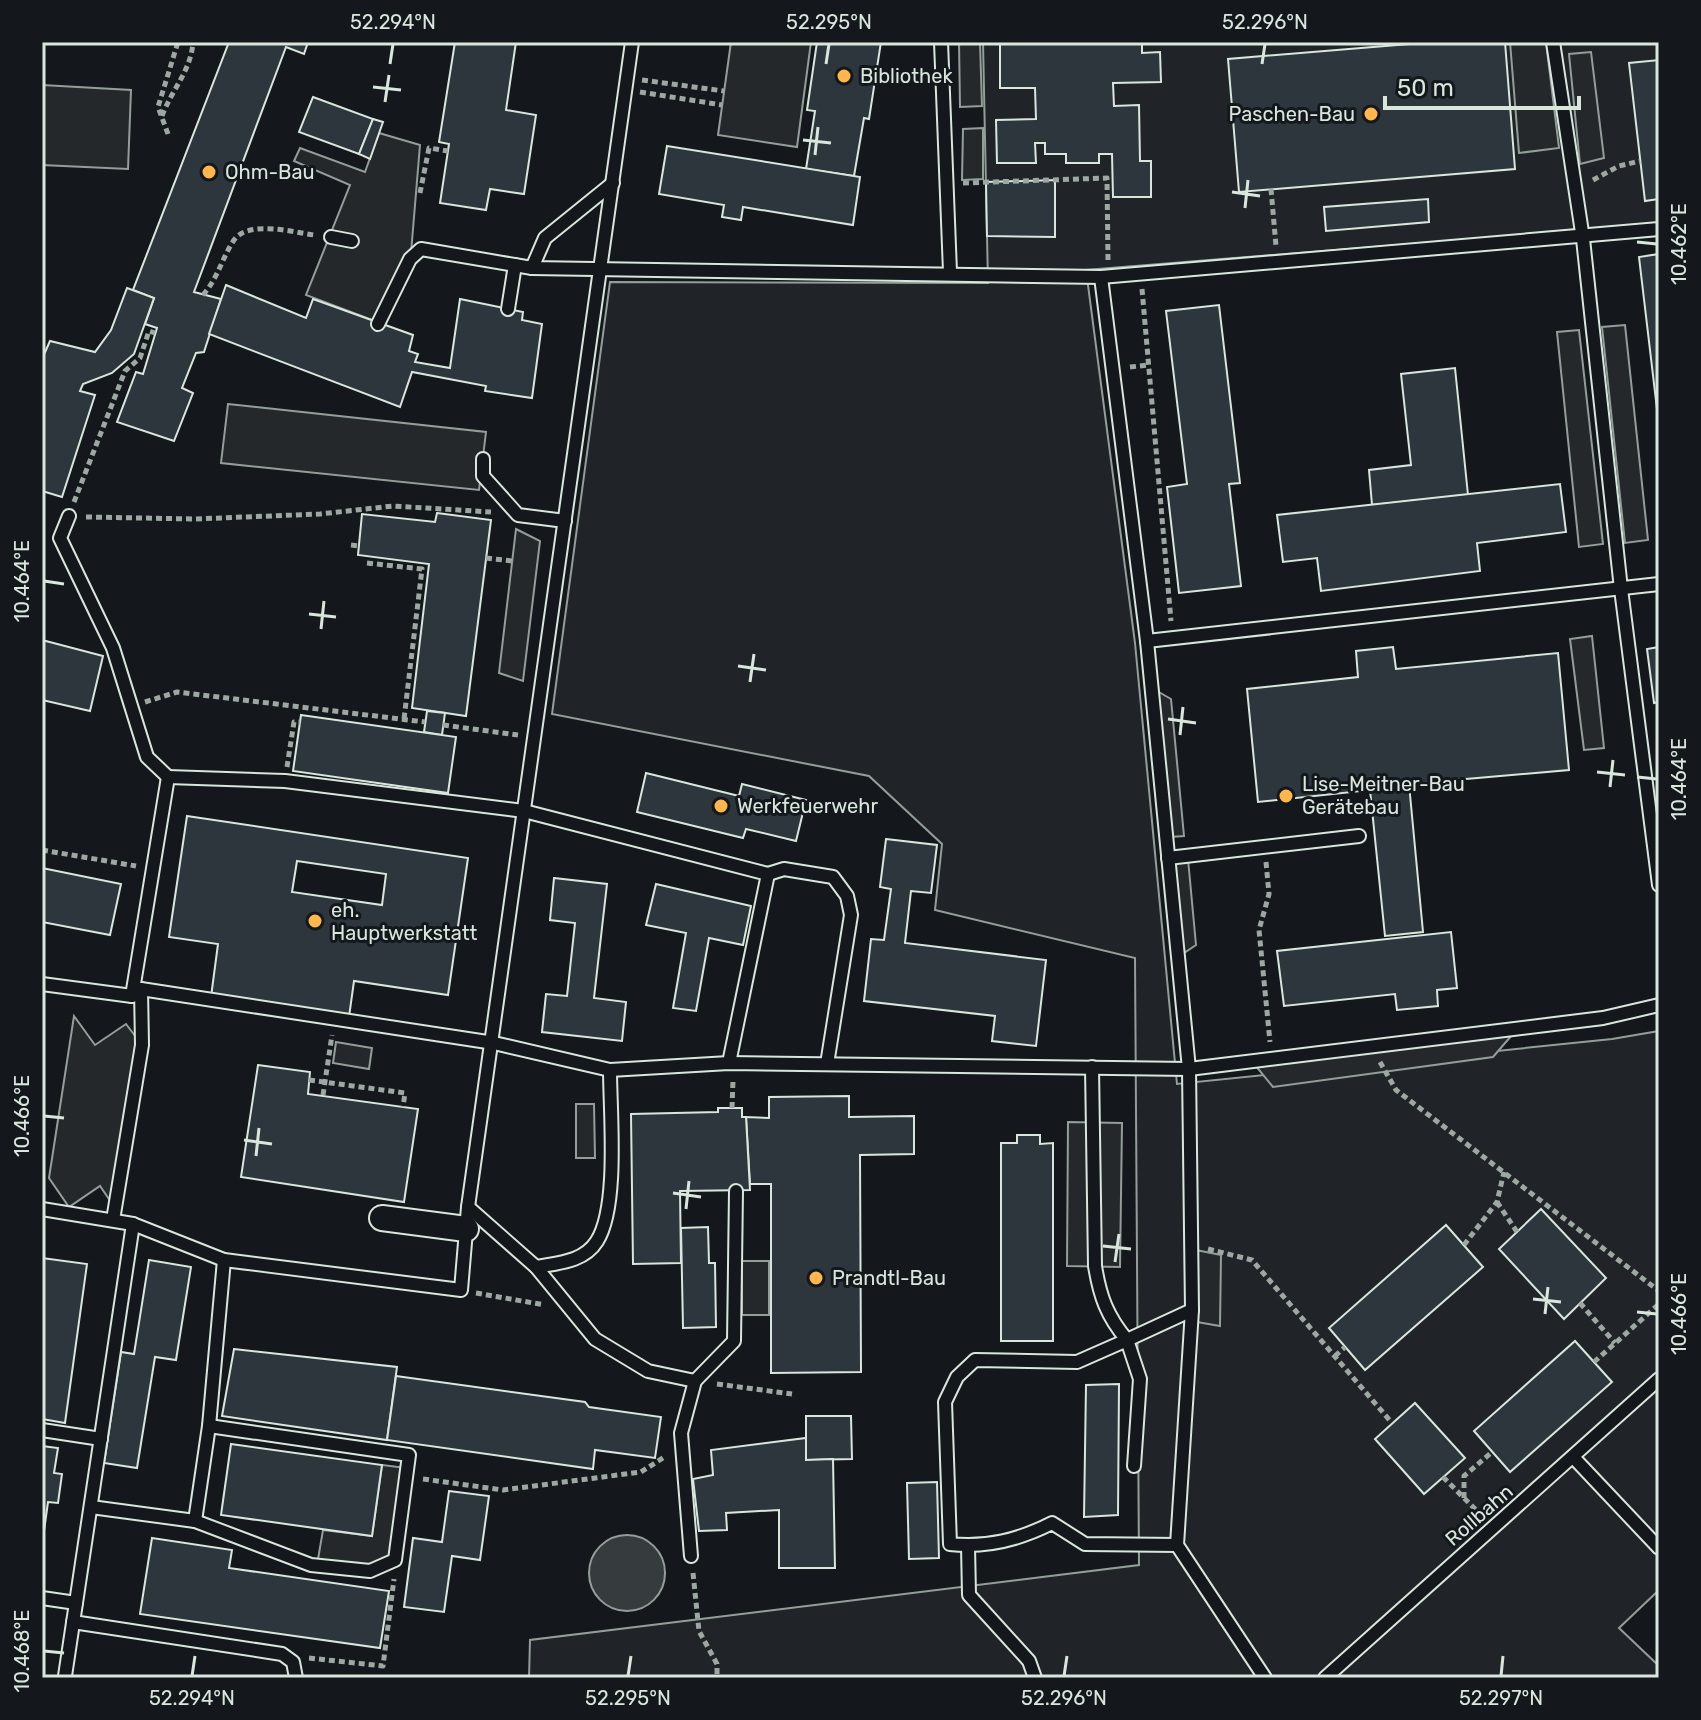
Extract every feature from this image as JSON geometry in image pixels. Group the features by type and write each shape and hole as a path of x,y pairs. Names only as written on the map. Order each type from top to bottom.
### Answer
{"street":[{"path":"382,1218 467,1218"}],"lane":[{"path":"42,1209 133,1224 224,1260 461,1290 467,1218 494,1043 632,42"},
{"path":"941,42 950,272"},
{"path":"1554,42 1583,239 1621,589 1659,885"},
{"path":"532,268 545,238 613,183"},
{"path":"378,324 410,259 421,249 532,268 950,272 1101,277 1583,239 1659,229"},
{"path":"331,237 352,241"},
{"path":"508,309 515,265"},
{"path":"1101,277 1147,641 1189,1069 1192,1310 1177,1545 1265,1678"},
{"path":"483,459 483,476 518,515 565,521"},
{"path":"69,516 60,538 113,648 147,757 168,777 285,781 524,811 768,874 784,869 833,877 847,896 851,915 827,1064"},
{"path":"1147,641 1659,584"},
{"path":"113,1220 142,1045 137,992 152,868 168,777"},
{"path":"1168,858 1359,836"},
{"path":"731,1063 768,874"},
{"path":"42,984 137,992 335,1018 494,1043 610,1070 731,1063 1189,1069 1603,1018 1659,1005"},
{"path":"1092,1067 1095,1266 1100,1299 1112,1322 1127,1340 1140,1379 1134,1466"},
{"path":"536,1267 575,1260 597,1242 610,1195 610,1070"},
{"path":"691,1556 681,1442 695,1381 734,1341 736,1191"},
{"path":"467,1218 536,1267 595,1339 648,1371 695,1381"},
{"path":"65,1676 133,1224"},
{"path":"195,1521 209,1426 224,1260"},
{"path":"1177,1545 1085,1544 1052,1523 1020,1540 968,1546 950,1544 945,1402 957,1377 975,1360 1077,1362 1192,1310"},
{"name":"Rollbahn","path":"1325,1678 1659,1379"},
{"path":"91,1507 195,1521 311,1565 370,1571 395,1560 409,1455 209,1426"},
{"path":"42,1430 101,1439"},
{"path":"1574,1458 1659,1548"},
{"path":"968,1546 969,1595 1029,1661 1035,1678"},
{"path":"42,1598 76,1603"},
{"path":"73,1622 282,1654 293,1662 296,1678"}],"path":[{"path":"168,134 158,107 178,42"},
{"path":"162,117 171,93 191,63 193,42"},
{"path":"627,84 724,91"},
{"path":"627,84 722,105"},
{"path":"420,193 429,148 448,151"},
{"path":"1575,190 1619,166 1640,161"},
{"path":"947,184 1107,178 1108,263"},
{"path":"1271,189 1278,263"},
{"path":"203,295 214,283 235,238 246,231 331,237"},
{"path":"1094,264 1120,263"},
{"path":"1141,275 1173,638"},
{"path":"149,331 140,358 125,371 69,516 195,519 320,514 393,506 449,507 518,515"},
{"path":"351,545 359,546"},
{"path":"486,558 512,561"},
{"path":"367,563 422,569 404,719"},
{"path":"133,705 177,692 425,722"},
{"path":"285,781 295,734 294,722 300,722"},
{"path":"443,725 535,738"},
{"path":"1265,847 1269,894 1259,930 1272,1059"},
{"path":"42,850 152,868"},
{"path":"323,1095 335,1018"},
{"path":"1371,1048 1396,1090 1659,1291"},
{"path":"731,1063 732,1108"},
{"path":"309,1080 405,1093 403,1107"},
{"path":"1464,1245 1497,1202 1504,1172"},
{"path":"1497,1202 1517,1232"},
{"path":"1191,1245 1252,1260 1392,1423"},
{"path":"461,1290 553,1307 566,1305"},
{"path":"1580,1303 1615,1343"},
{"path":"1594,1362 1659,1304"},
{"path":"1335,1356 1345,1347"},
{"path":"695,1381 792,1394"},
{"path":"406,1477 503,1490 550,1485 641,1472 659,1462 681,1442"},
{"path":"1464,1498 1464,1476 1492,1452"},
{"path":"1443,1477 1494,1529"},
{"path":"691,1556 699,1631 717,1664 717,1678"},
{"path":"293,1662 311,1658 383,1666 395,1560"}],"shaded area":[{"path":"731,42 811,42 797,147 718,135"},
{"path":"959,42 980,42 982,106 960,107"},
{"path":"983,42 1659,42 1659,224 1086,270 1135,643 1177,1084 1612,1039 1659,1031 1659,1590 1619,1628 1659,1666 1659,1678 529,1678 530,1640 1139,1565 1135,958 935,910 942,844 869,776 552,714 610,282 988,283"},
{"path":"1510,42 1546,42 1559,148 1519,153"},
{"path":"1591,52 1604,158 1580,164 1569,54"},
{"path":"42,85 131,90 128,169 42,165"},
{"path":"983,128 983,179 962,180 963,129"},
{"path":"379,133 420,145 411,253 380,323 306,295 350,185 294,161 300,148 365,172"},
{"path":"1625,325 1648,540 1625,543 1602,327"},
{"path":"1579,330 1603,544 1579,547 1557,332"},
{"path":"228,404 486,432 479,490 221,463"},
{"path":"516,529 540,541 523,681 499,673"},
{"path":"1592,636 1604,748 1584,750 1570,639"},
{"path":"1157,691 1171,699 1184,836 1170,837"},
{"path":"1188,859 1196,945 1181,955 1172,860"},
{"path":"74,1016 95,1045 126,1024 142,1045 115,1208 100,1186 69,1207 49,1178"},
{"path":"1512,1035 1493,1057 1273,1087 1255,1065"},
{"path":"336,1042 372,1048 369,1069 333,1063"},
{"path":"576,1104 594,1104 595,1158 576,1158"},
{"path":"1068,1122 1122,1123 1120,1267 1067,1266"},
{"path":"1191,1249 1221,1255 1220,1326 1191,1321"},
{"path":"742,1261 769,1261 769,1315 742,1315"},
{"path":"382,1465 407,1468 395,1560 370,1571 317,1565 323,1530 372,1536"},
{"path":"620,1535 634,1535 648,1541 659,1552 665,1573 662,1588 654,1600 634,1611 620,1611 606,1605 595,1594 589,1580 589,1566 595,1552 606,1541"}],"building":[{"name":"Ohm-Bau","path":"229,42 308,42 304,54 286,47 194,292 221,299 204,352 196,353 182,388 193,393 174,441 117,422 136,372 143,374 157,328 145,324 154,298 133,290"},
{"path":"455,42 516,42 506,110 536,115 524,194 490,189 486,210 440,203 449,144 439,142"},
{"name":"Bibliothek","path":"817,42 881,42 869,119 864,118 854,176 806,169 815,111 807,110"},
{"path":"1000,42 1142,42 1142,53 1160,52 1161,82 1113,83 1114,106 1139,105 1140,161 1151,161 1151,197 1113,197 1112,154 1099,154 1099,163 1066,163 1066,154 1045,154 1045,143 1035,143 1036,163 997,163 996,120 1036,119 1035,88 1000,88"},
{"name":"Paschen-Bau","path":"1434,42 1505,42 1515,169 1239,192 1228,59"},
{"path":"1659,60 1659,199 1645,201 1629,63"},
{"path":"313,97 373,119 359,154 299,132"},
{"path":"373,119 383,122 370,159 359,154"},
{"path":"667,146 860,177 853,225 743,207 741,220 722,217 724,205 659,194"},
{"path":"1055,180 1055,237 987,236 986,182"},
{"path":"1428,199 1429,222 1326,231 1324,207"},
{"path":"1659,254 1659,426 1639,257"},
{"path":"226,285 306,318 313,299 413,335 409,351 418,354 415,362 450,368 460,299 523,312 522,320 542,324 532,398 485,391 486,386 412,372 400,407 209,334"},
{"path":"127,288 154,298 134,354 112,373 83,384 80,391 95,395 62,497 42,491 42,359 50,341 95,352 111,330"},
{"path":"1219,305 1240,483 1229,484 1241,586 1179,593 1167,487 1187,484 1166,311"},
{"path":"1455,368 1468,495 1372,505 1369,470 1411,465 1401,374"},
{"path":"1560,484 1566,532 1477,543 1480,571 1321,591 1317,558 1283,562 1277,515"},
{"path":"437,513 491,520 466,716 412,708 429,564 358,555 362,514 435,522"},
{"path":"42,640 103,656 90,711 42,700"},
{"name":"Lise-Meitner-Bau Gerätebau","path":"1393,647 1396,669 1558,653 1569,770 1409,784 1423,932 1385,936 1370,790 1258,802 1247,689 1358,677 1356,651"},
{"path":"1659,647 1659,702 1654,703 1647,649"},
{"path":"427,711 445,713 442,735 424,732"},
{"path":"301,715 456,737 448,793 293,771"},
{"name":"Werkfeuerwehr","path":"646,773 739,796 742,784 806,800 796,841 746,829 743,838 637,812"},
{"name":"eh. Hauptwerkstatt","path":"187,816 468,858 448,995 354,981 349,1017 211,997 218,944 169,937","holes":["297,861 386,874 382,905 292,892"]},
{"path":"886,839 937,845 931,893 911,891 905,943 1046,960 1036,1046 992,1041 995,1016 864,1001 871,939 884,940 891,889 880,887"},
{"path":"42,868 121,884 110,935 42,922"},
{"path":"554,878 607,884 594,998 626,1002 622,1041 542,1032 546,994 567,996 575,923 550,920"},
{"path":"656,884 751,906 743,945 709,938 696,1011 673,1008 686,933 646,925"},
{"path":"1451,932 1457,988 1437,990 1438,1006 1397,1010 1395,994 1284,1006 1277,951"},
{"path":"258,1065 310,1072 308,1094 418,1109 404,1202 241,1177"},
{"name":"Prandtl-Bau","path":"849,1096 849,1117 914,1116 914,1154 860,1155 861,1372 771,1373 771,1184 750,1184 746,1117 769,1118 769,1097"},
{"path":"718,1108 742,1108 742,1117 746,1117 750,1190 680,1191 681,1263 633,1264 631,1114 718,1112"},
{"path":"1017,1135 1040,1135 1040,1144 1053,1143 1053,1341 1001,1341 1001,1143 1017,1143"},
{"path":"1541,1209 1606,1278 1564,1319 1499,1249"},
{"path":"1446,1225 1483,1267 1365,1370 1329,1328"},
{"path":"708,1227 709,1263 715,1263 716,1327 683,1328 681,1228"},
{"path":"42,1258 87,1264 65,1423 42,1419"},
{"path":"149,1260 191,1267 176,1360 155,1357 137,1468 104,1463 121,1352 134,1354"},
{"path":"1575,1341 1612,1382 1510,1472 1474,1431"},
{"path":"234,1349 397,1367 387,1440 222,1416"},
{"path":"396,1376 585,1402 589,1407 661,1417 655,1458 595,1450 593,1469 387,1440"},
{"path":"1119,1384 1118,1515 1084,1517 1086,1385"},
{"path":"1415,1403 1465,1458 1424,1494 1375,1439"},
{"path":"806,1416 851,1416 852,1459 806,1460"},
{"path":"806,1438 806,1460 833,1459 835,1568 779,1568 779,1510 726,1513 727,1530 699,1531 693,1479 713,1475 711,1450"},
{"path":"231,1444 382,1465 372,1536 221,1515"},
{"path":"42,1446 58,1448 54,1473 62,1474 58,1503 48,1502 44,1531"},
{"path":"937,1482 939,1558 909,1559 907,1483"},
{"path":"449,1491 489,1496 480,1560 452,1556 444,1612 404,1607 413,1538 442,1542"},
{"path":"152,1538 232,1550 229,1568 389,1591 380,1648 140,1614"}],"place":[{"name":"Bibliothek","path":"844,76"},
{"name":"Paschen-Bau","path":"1371,114"},
{"name":"Ohm-Bau","path":"209,172"},
{"name":"Lise-Meitner-Bau Gerätebau","path":"1286,796"},
{"name":"Werkfeuerwehr","path":"721,806"},
{"name":"eh. Hauptwerkstatt","path":"315,921"},
{"name":"Prandtl-Bau","path":"816,1278"}]}
